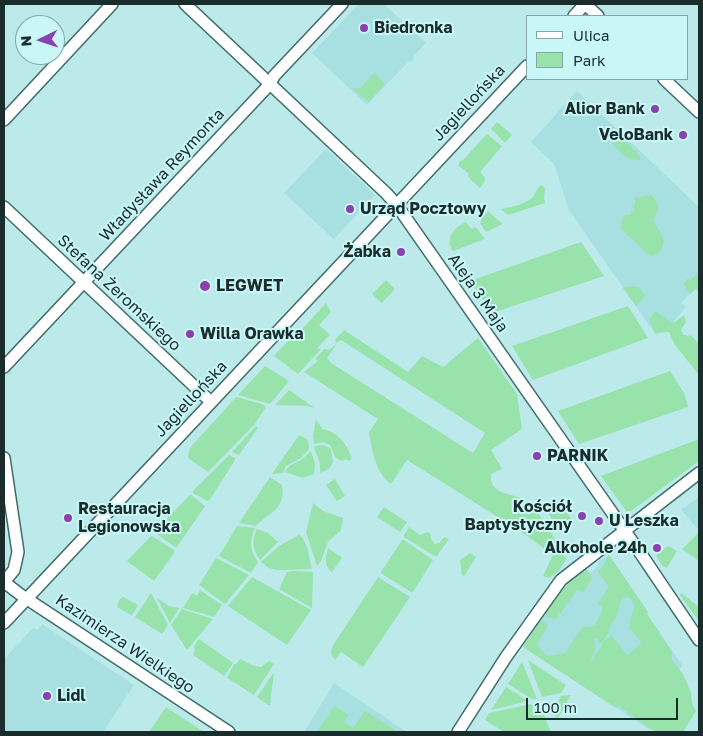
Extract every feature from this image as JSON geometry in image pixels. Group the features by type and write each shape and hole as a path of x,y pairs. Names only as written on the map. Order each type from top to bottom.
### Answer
{"street":[{"path":"4,120 112,4"},
{"name":"Aleja 3 Maja","path":"185,4 396,204 699,640"},
{"name":"Władysława Reymonta","path":"4,367 270,84 274,76 342,4"},
{"path":"575,15 585,4 597,15"},
{"name":"Jagiellońska","path":"4,622 526,67"},
{"path":"665,80 699,112"},
{"name":"Stefana Żeromskiego","path":"4,207 211,402"},
{"path":"4,458 18,552 16,565 11,575 4,582"},
{"path":"458,732 506,657 561,580 699,473"},
{"name":"Kazimierza Wielkiego","path":"4,582 26,599 229,732"}],"shaded area":[{"path":"359,4 384,4 426,43 413,57 414,59 411,62 409,61 367,105 312,53"},
{"path":"577,91 699,207 699,284 681,303 686,307 674,323 656,335 569,210 554,164 531,142"},
{"path":"326,149 375,195 334,239 284,193"},
{"path":"699,497 699,530 681,510"},
{"path":"609,555 682,665 650,730 523,647 556,596 567,584 586,569 590,574 598,566 598,562"},
{"path":"42,624 134,685 103,732 4,732 4,659 33,628 38,630"},
{"path":"334,683 407,732 304,732"}],"green space":[{"path":"374,73 385,84 368,102 352,88 360,88"},
{"path":"497,122 512,135 505,143 491,129"},
{"path":"609,125 638,154 641,160 628,158 619,150 604,129"},
{"path":"487,134 502,146 480,172 485,178 480,188 468,177 469,174 458,165"},
{"path":"541,185 545,188 545,203 508,215 501,209 528,200"},
{"path":"651,195 658,205 657,213 653,220 664,242 657,255 650,256 621,229 623,216 630,215 635,205 635,198"},
{"path":"488,211 503,224 486,232 480,223 481,218"},
{"path":"466,222 471,229 476,227 485,239 453,251 450,247 450,238 454,230"},
{"path":"581,242 604,276 492,313 470,281"},
{"path":"699,271 699,294 696,289 690,294 684,284 687,279 691,280"},
{"path":"386,280 395,289 382,303 372,294"},
{"path":"639,287 645,296 636,306 623,288"},
{"path":"326,303 331,312 319,325 330,335 317,348 321,349 298,374 274,356 291,338 292,340"},
{"path":"628,306 648,338 533,380 512,346"},
{"path":"656,311 672,324 684,315 686,322 681,330 684,335 692,336 699,344 699,375 675,345 669,332 655,333 649,319"},
{"path":"344,330 408,372 422,356 443,367 478,338 517,394 522,429 491,450 502,469 491,474 491,481 498,490 527,502 538,513 566,559 559,571 549,578 543,576 553,555 520,531 407,460 391,484 386,480 376,462 369,435 378,419 304,372 318,361 315,359 324,349 329,350 337,343 335,340","holes":["341,340 485,433 473,453 331,363 327,358"]},
{"path":"265,366 289,381 270,404 238,395"},
{"path":"670,371 684,393 688,407 579,444 558,411"},
{"path":"289,390 313,407 275,405"},
{"path":"236,397 262,404 266,407 254,425 208,472 188,458 189,449"},
{"path":"316,419 322,429 328,430 341,439 352,459 342,461 336,458 330,445 323,442 314,444 313,436"},
{"path":"256,426 258,428 239,455 232,452"},
{"path":"299,435 308,440 309,449 301,458 286,466 283,473 272,474"},
{"path":"699,439 699,461 631,511 626,511 601,476"},
{"path":"324,445 331,449 333,462 329,469 320,473 320,464 314,447"},
{"path":"311,451 315,463 314,474 302,478 285,472 289,466 301,460"},
{"path":"229,455 235,458 235,460 209,501 193,493 193,491"},
{"path":"270,477 282,485 282,500 279,505 256,526 239,523"},
{"path":"335,479 345,496 337,501 326,485"},
{"path":"191,495 205,506 177,547 175,547 154,532"},
{"path":"313,503 323,511 343,518 341,530 328,542 321,561 317,566 306,532"},
{"path":"384,507 407,522 400,532 377,517"},
{"path":"547,507 563,508 573,521 560,529 546,511"},
{"path":"237,526 255,528 251,546 258,562 251,573 219,556"},
{"path":"409,527 420,535 430,533 431,539 435,544 439,543 444,537 449,539 436,557 404,537"},
{"path":"257,529 268,533 278,542 260,560 254,545"},
{"path":"699,532 699,561 682,549"},
{"path":"299,535 307,547 312,569 277,570 269,568 261,562 279,546"},
{"path":"152,536 174,550 174,553 154,581 127,561"},
{"path":"402,540 433,560 413,592 381,572"},
{"path":"668,546 677,551 667,568 662,566 656,555"},
{"path":"328,548 342,558 332,572 326,564"},
{"path":"470,553 476,557 464,576 462,575 460,560"},
{"path":"609,555 648,612 647,614 672,652 672,660 683,674 691,692 692,703 696,711 683,732 655,732 619,706 616,708 523,647 540,621 546,622 548,625 537,644 548,656 565,653 583,627 595,626 602,611 602,606 598,604 609,587 597,571 601,569","holes":["626,597 631,598 634,605 629,627 641,642 639,646 627,655 611,635 609,639 607,637 589,665 596,648 594,640 597,638 599,644 602,643 609,632 610,625 616,618 621,600"]},
{"path":"216,558 249,575 225,604 199,585"},
{"path":"586,569 590,574 591,580 583,593 577,590 556,619 547,617 545,613 554,600"},
{"path":"287,572 313,572 312,608 279,589"},
{"path":"252,577 311,610 287,645 228,606"},
{"path":"378,577 410,597 363,667 341,652 335,660 331,654 332,647"},
{"path":"200,590 222,605 214,617 183,608 192,593 197,596"},
{"path":"151,593 168,625 162,634 135,617"},
{"path":"681,593 699,607 699,621 680,595"},
{"path":"123,597 138,605 133,614 131,615 117,607 119,600"},
{"path":"157,598 169,606 179,608 170,623"},
{"path":"182,609 213,619 187,650 171,625"},
{"path":"199,639 233,663 224,676 193,655 194,646"},
{"path":"240,659 261,667 269,661 274,664 254,695 227,678 234,664"},
{"path":"528,660 566,685 561,693 542,697"},
{"path":"522,662 537,699 532,699 508,684"},
{"path":"274,672 270,705 268,705 257,697"},
{"path":"506,687 528,701 491,710"},
{"path":"571,695 558,718 551,713 561,696"},
{"path":"531,704 542,711 551,732 504,732 485,720 489,713"},
{"path":"334,706 349,715 344,722 353,728 365,711 398,732 317,732"},
{"path":"166,707 204,732 149,732"}],"place":[{"name":"Biedronka","path":"364,28"},
{"name":"Alior Bank","path":"655,109"},
{"name":"VeloBank","path":"683,135"},
{"name":"Urząd Pocztowy","path":"350,209"},
{"name":"Żabka","path":"401,252"},
{"name":"LEGWET","path":"205,286"},
{"name":"Willa Orawka","path":"190,334"},
{"name":"PARNIK","path":"537,456"},
{"name":"Kościół Baptystyczny","path":"582,516"},
{"name":"Restauracja Legionowska","path":"68,518"},
{"name":"U Leszka","path":"599,521"},
{"name":"Alkohole 24h","path":"657,548"},
{"name":"Lidl","path":"47,696"}]}
